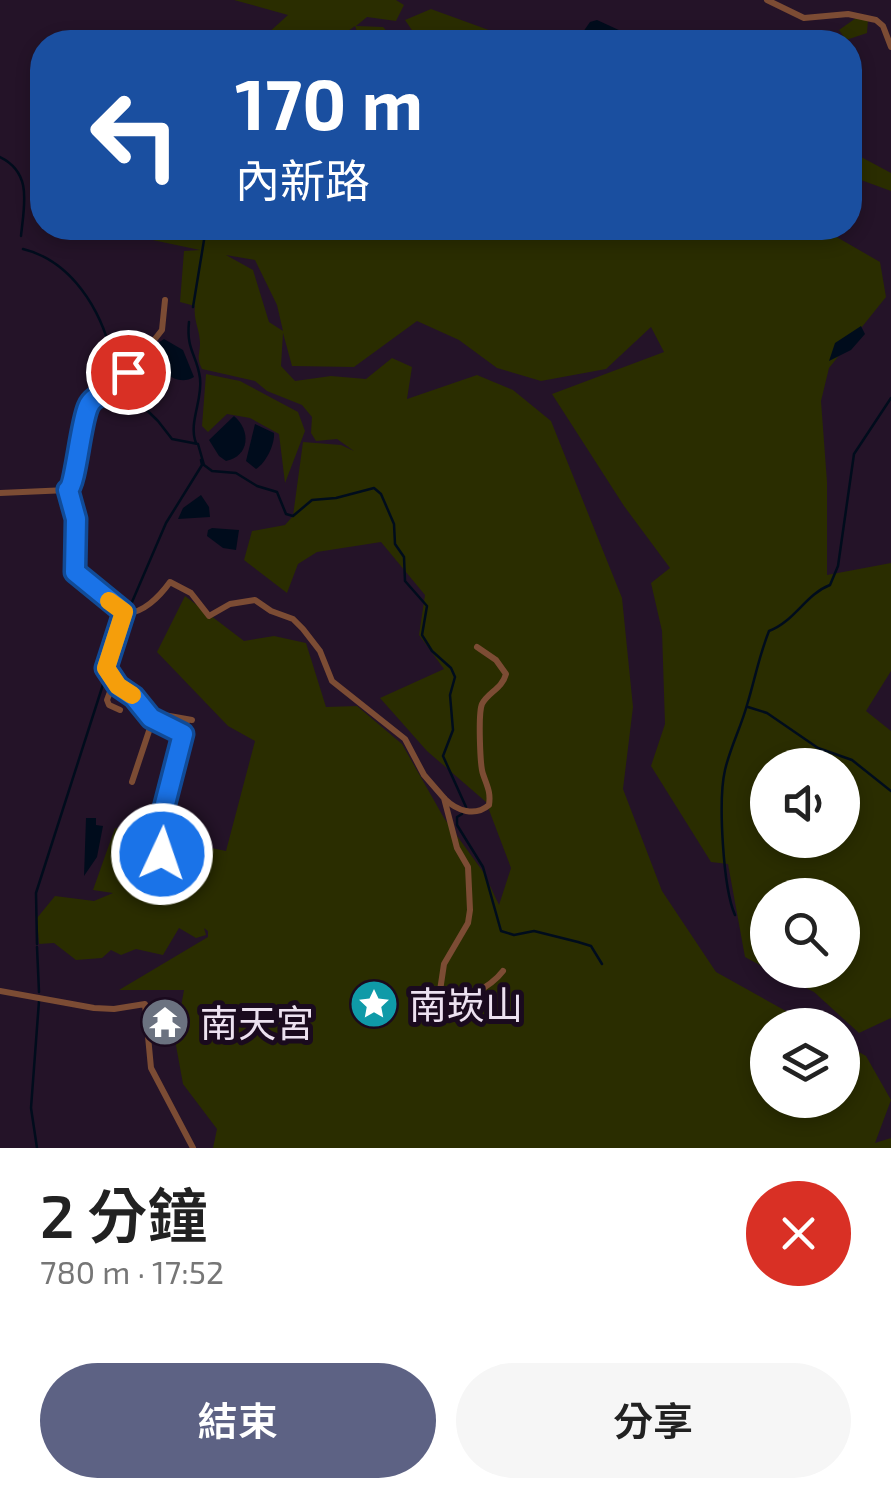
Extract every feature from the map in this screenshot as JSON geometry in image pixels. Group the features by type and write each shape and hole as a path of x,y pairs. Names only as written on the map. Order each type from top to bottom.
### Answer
{"street":[{"path":"768,0 804,18 848,14 876,20 883,26 891,46"},
{"path":"0,493 68,490 74,484 76,449 88,408 93,399 118,386 162,330 165,300"},
{"path":"68,490 76,519 75,572 124,612 134,614 142,609 170,582 191,593 209,616 230,604 255,600 293,619 320,652 332,681 405,739 424,774 444,798 453,807 470,812 489,804 479,722 482,703 501,686 506,674 496,660 477,647"},
{"path":"124,612 105,663 114,680 139,706 183,734"},
{"path":"114,680 107,700 120,710"},
{"path":"151,716 189,721 158,831 167,844 151,880 156,889"},
{"path":"132,782 151,716"},
{"path":"444,798 469,874 470,918 444,964 438,1004 479,990 503,971"},
{"path":"0,991 94,1008 145,1004 151,1068 193,1148"}],"green space":[{"path":"234,0 396,0 404,5 396,21 367,17 356,26 386,30 356,30 355,26 350,30 272,30 288,15"},
{"path":"431,9 489,30 412,30 405,20"},
{"path":"856,18 868,20 867,33 839,30"},
{"path":"862,157 891,173 891,191 862,180"},
{"path":"152,240 842,240 880,262 886,297 829,368 821,401 827,482 827,575 891,563 891,671 866,711 891,731 891,1018 860,1033 860,1008 832,1008 806,988 860,988 860,878 750,878 750,960 745,957 728,864 711,862 651,766 665,724 662,631 651,583 670,568 624,506 552,394 664,352 651,327 606,369 541,381 497,368 459,340 417,321 354,367 292,366 283,333 281,366 295,381 331,376 366,379 392,358 412,367 407,399 477,375 513,390 551,421 622,598 633,707 623,789 662,891 716,972 781,1008 750,1008 750,1118 860,1118 860,1053 866,1056 891,1100 875,1143 891,1138 891,1148 213,1148 217,1129 183,1084 175,1040 184,990 119,990 208,937 208,931 204,928 206,935 196,938 179,928 163,955 136,949 121,955 111,950 102,958 76,960 54,943 39,944 37,918 55,896 94,901 113,893 93,890 115,828 226,851 255,741 228,726 157,652 185,596 244,641 274,636 306,643 326,707 357,706 402,744 444,818 484,873 499,905 511,868 486,802 427,751 380,698 444,669 419,635 425,595 381,542 317,552 298,564 287,593 244,560 252,531 285,525 293,516 303,442 341,445 354,451 337,439 316,441 311,433 312,417 302,405 267,391 255,381 202,369 195,306 180,302 184,251 200,250","holes":["226,255 255,260 277,305 283,331 269,322 253,270"]},
{"path":"206,374 240,381 298,412 305,431 285,483 279,434 250,418 227,414 208,432 202,426"}],"water":[{"path":"597,20 619,30 584,30"},
{"path":"861,326 865,334 851,350 829,361 835,343"},
{"path":"164,339 183,350 194,377 176,379 152,360 158,343"},
{"path":"234,416 243,428 244,448 226,461 209,440"},
{"path":"255,424 274,433 269,453 256,469 246,461"},
{"path":"201,495 210,517 178,519 183,508"},
{"path":"212,528 239,530 236,550 223,548 207,536"},
{"path":"86,818 96,818 96,825 103,826 97,857 84,876"}],"waterway":[{"path":"0,157 18,172 22,181 21,236"},
{"path":"193,307 204,240"},
{"path":"23,249 56,264 82,290 107,339 118,379"},
{"path":"189,322 189,339 200,378 196,443"},
{"path":"122,386 172,439 198,444 204,465 212,471 236,473 277,492 286,514 293,516 312,500 374,488 381,494 394,524 395,544 404,557 405,581 427,606 422,635 455,677 450,695 453,730 443,756 466,807"},
{"path":"735,915 723,844 722,802 727,762 769,631 830,585 838,566 854,454 891,398"},
{"path":"129,609 166,523 202,465 201,460"},
{"path":"118,643 126,617"},
{"path":"37,944 36,893 107,672"},
{"path":"748,707 767,713 818,748 852,760 891,791"},
{"path":"462,814 457,817 457,825 483,867 501,931 514,935 534,931 591,946 602,964"},
{"path":"37,947 39,992"},
{"path":"37,1148 31,1108 39,1001"}],"slow traffic":[{"path":"109,601 124,612 106,668 118,686 132,695"}],"place":[{"name":"南崁山","path":"374,1004"},
{"name":"南天宮","path":"165,1022"}],"route":[{"path":"128,372 118,386 93,399 88,408 76,449 74,484 68,490 76,519 75,572 124,612 106,668 118,686 134,697 151,718 183,734 158,831 167,844 162,854"}]}
